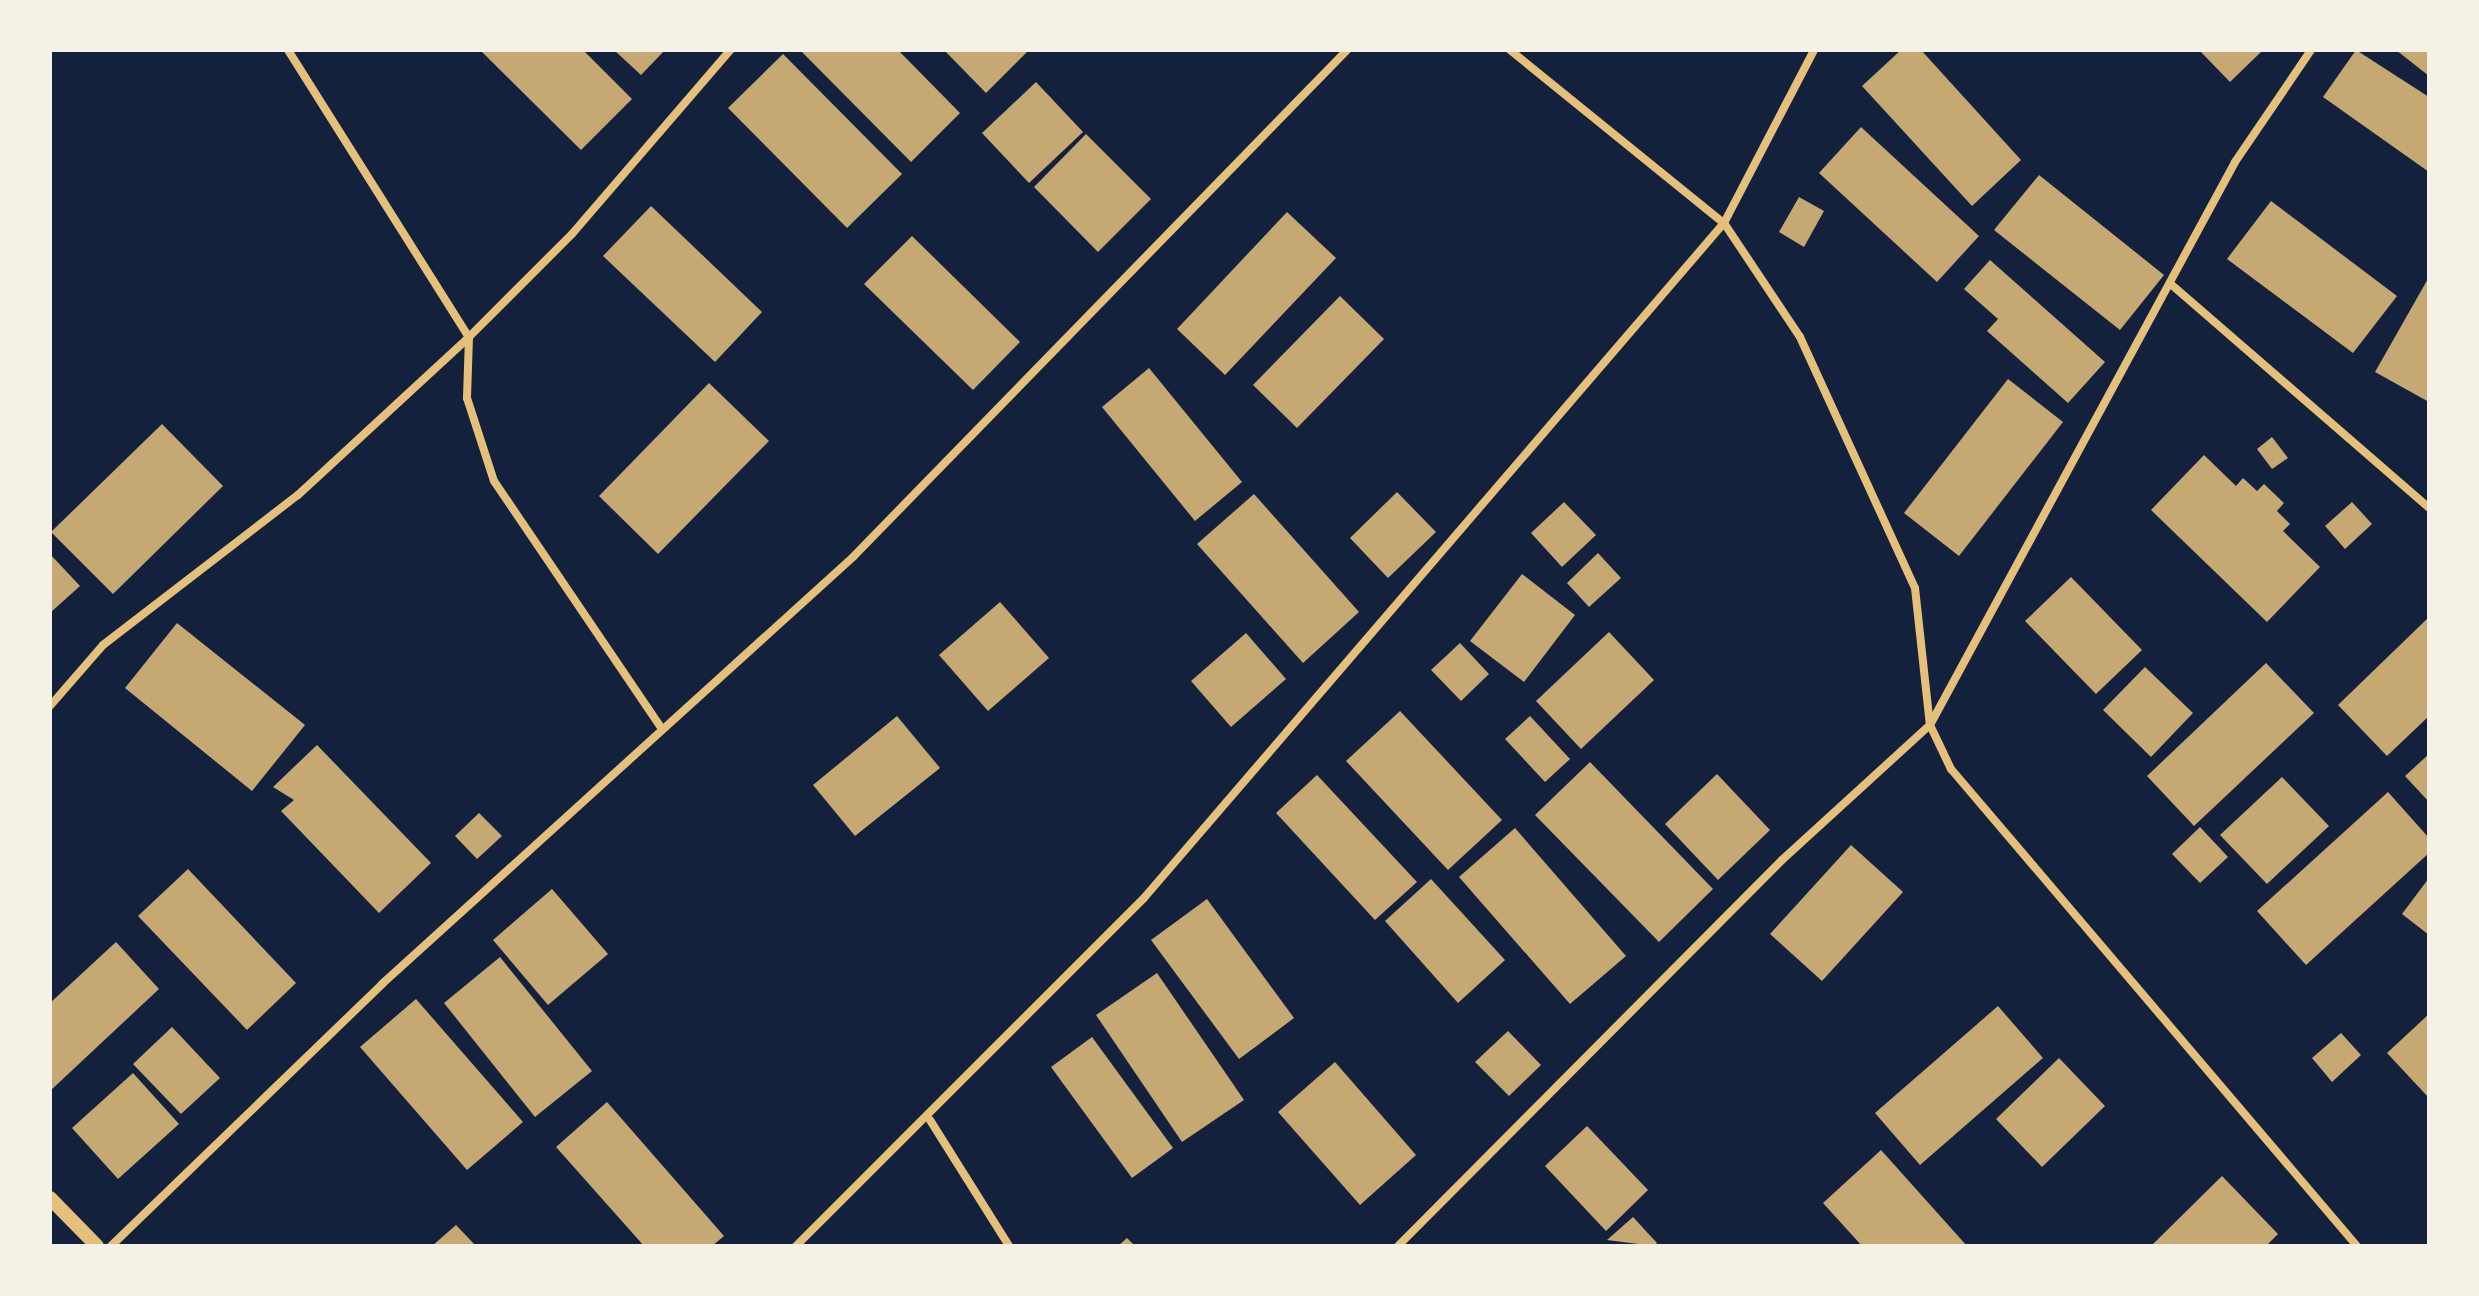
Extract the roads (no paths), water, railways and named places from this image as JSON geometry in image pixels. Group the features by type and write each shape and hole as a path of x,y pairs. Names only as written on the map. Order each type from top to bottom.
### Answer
{"street":[{"path":"288,50 469,337 467,398 494,481 660,726"},
{"path":"50,706 103,645 298,495 469,337 572,234 730,50"},
{"path":"111,1246 660,726 853,557 1347,50"},
{"path":"1510,50 1724,223 1800,337 1915,588 1930,725 1951,769 2357,1246"},
{"path":"796,1246 930,1120 1144,898 1724,223 1814,50"},
{"path":"1398,1246 1782,860 1930,725 2173,286 2235,162 2311,50"},
{"path":"2173,286 2429,508"},
{"path":"930,1120 1009,1246"},
{"path":"50,1198 97,1246"}]}
